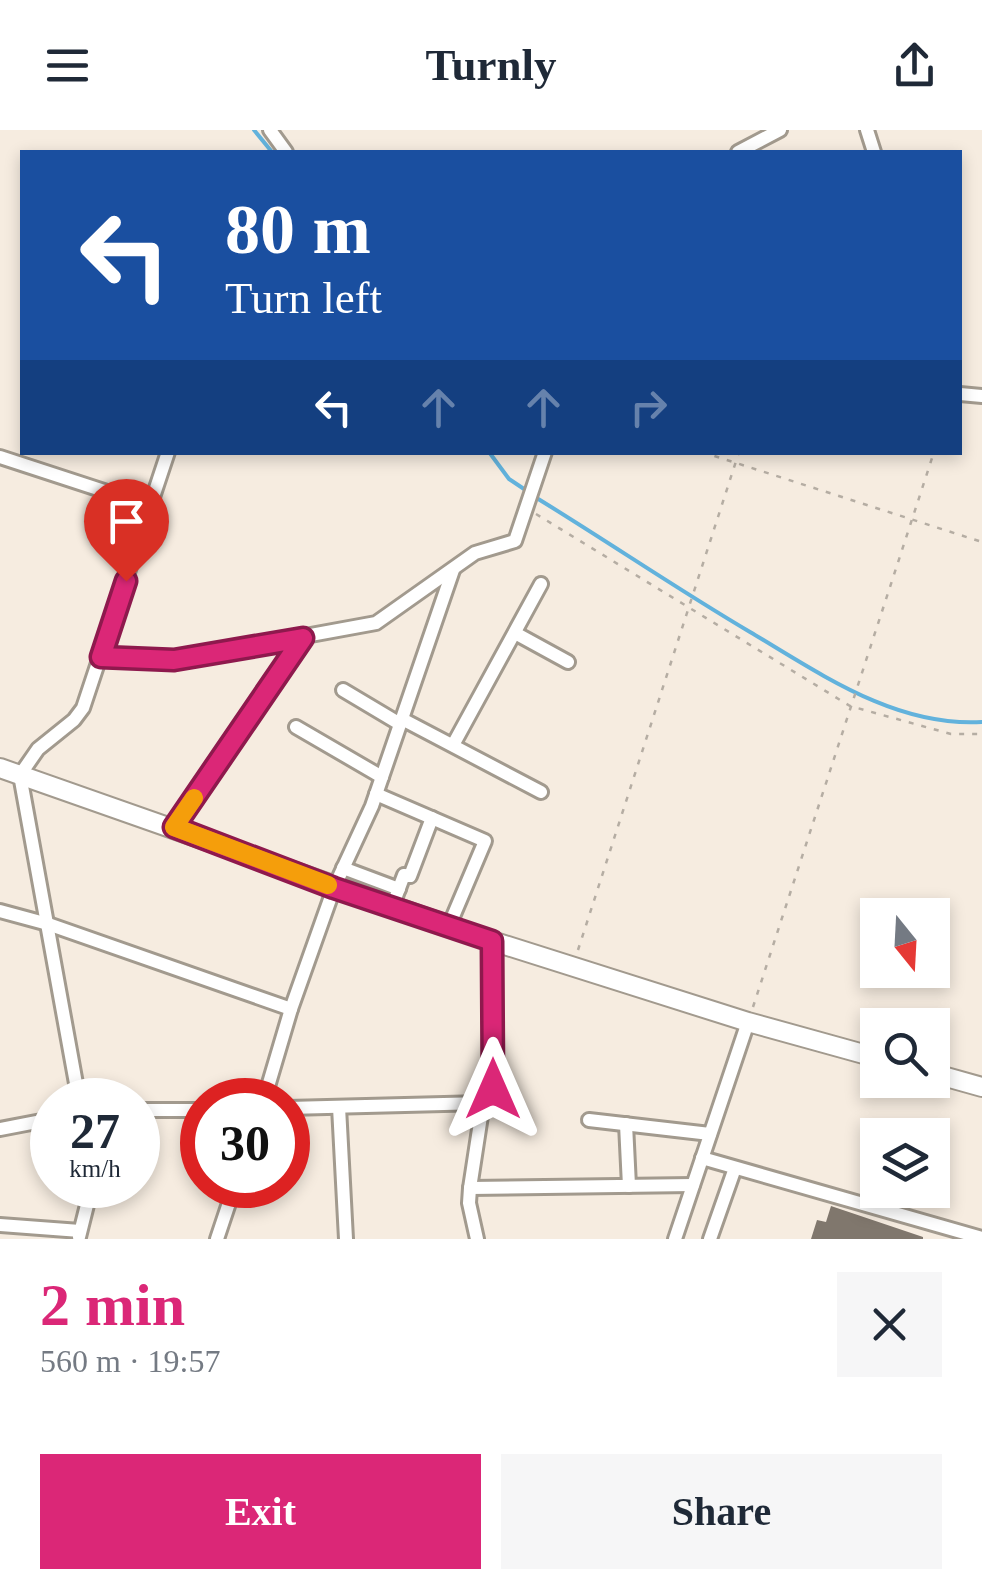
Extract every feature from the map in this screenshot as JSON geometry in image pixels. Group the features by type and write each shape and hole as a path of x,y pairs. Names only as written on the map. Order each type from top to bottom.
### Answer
{"street":[{"path":"742,150 780,130"},
{"path":"75,1078 20,775 38,748 83,708 167,455"},
{"path":"101,657 174,660 376,622 475,552 514,542 543,455"},
{"path":"0,457 150,506"},
{"path":"271,1078 334,888 376,794 453,570"},
{"path":"453,745 541,584"},
{"path":"514,633 568,662"},
{"path":"174,827 303,638"},
{"path":"342,690 542,792"},
{"path":"296,727 382,777"},
{"path":"0,768 392,908 748,1022 860,1053"},
{"path":"376,794 485,841 449,926"},
{"path":"392,908 404,875 410,876 432,818"},
{"path":"344,868 399,889"},
{"path":"0,911 291,1009"},
{"path":"478,1239 469,1203 483,1103 493,1089 492,941"},
{"path":"676,1239 748,1022"},
{"path":"950,1078 982,1086"},
{"path":"310,1108 483,1103"},
{"path":"340,1107 346,1239"},
{"path":"589,1120 710,1134"},
{"path":"0,1129 30,1123"},
{"path":"626,1124 630,1186"},
{"path":"702,1158 982,1238"},
{"path":"710,1239 735,1168"},
{"path":"470,1188 693,1185"},
{"path":"0,1225 79,1235 86,1208"},
{"path":"217,1239 228,1208"}],"path":[{"path":"710,455 982,542"},
{"path":"572,966 738,455"},
{"path":"748,1022 933,455"},
{"path":"527,508 850,706 951,734 982,734"}],"building":[{"path":"831,1206 923,1239 811,1239 817,1220 826,1222"}],"waterway":[{"path":"254,130 270,150"},
{"path":"491,455 509,479 527,491"},
{"path":"535,497 723,616 860,695 919,716 982,722"}],"slow traffic":[{"path":"194,798 174,827 328,885"}],"route":[{"path":"126,581 101,657 174,660 303,638 174,827 334,888 492,941 493,1089"}]}
